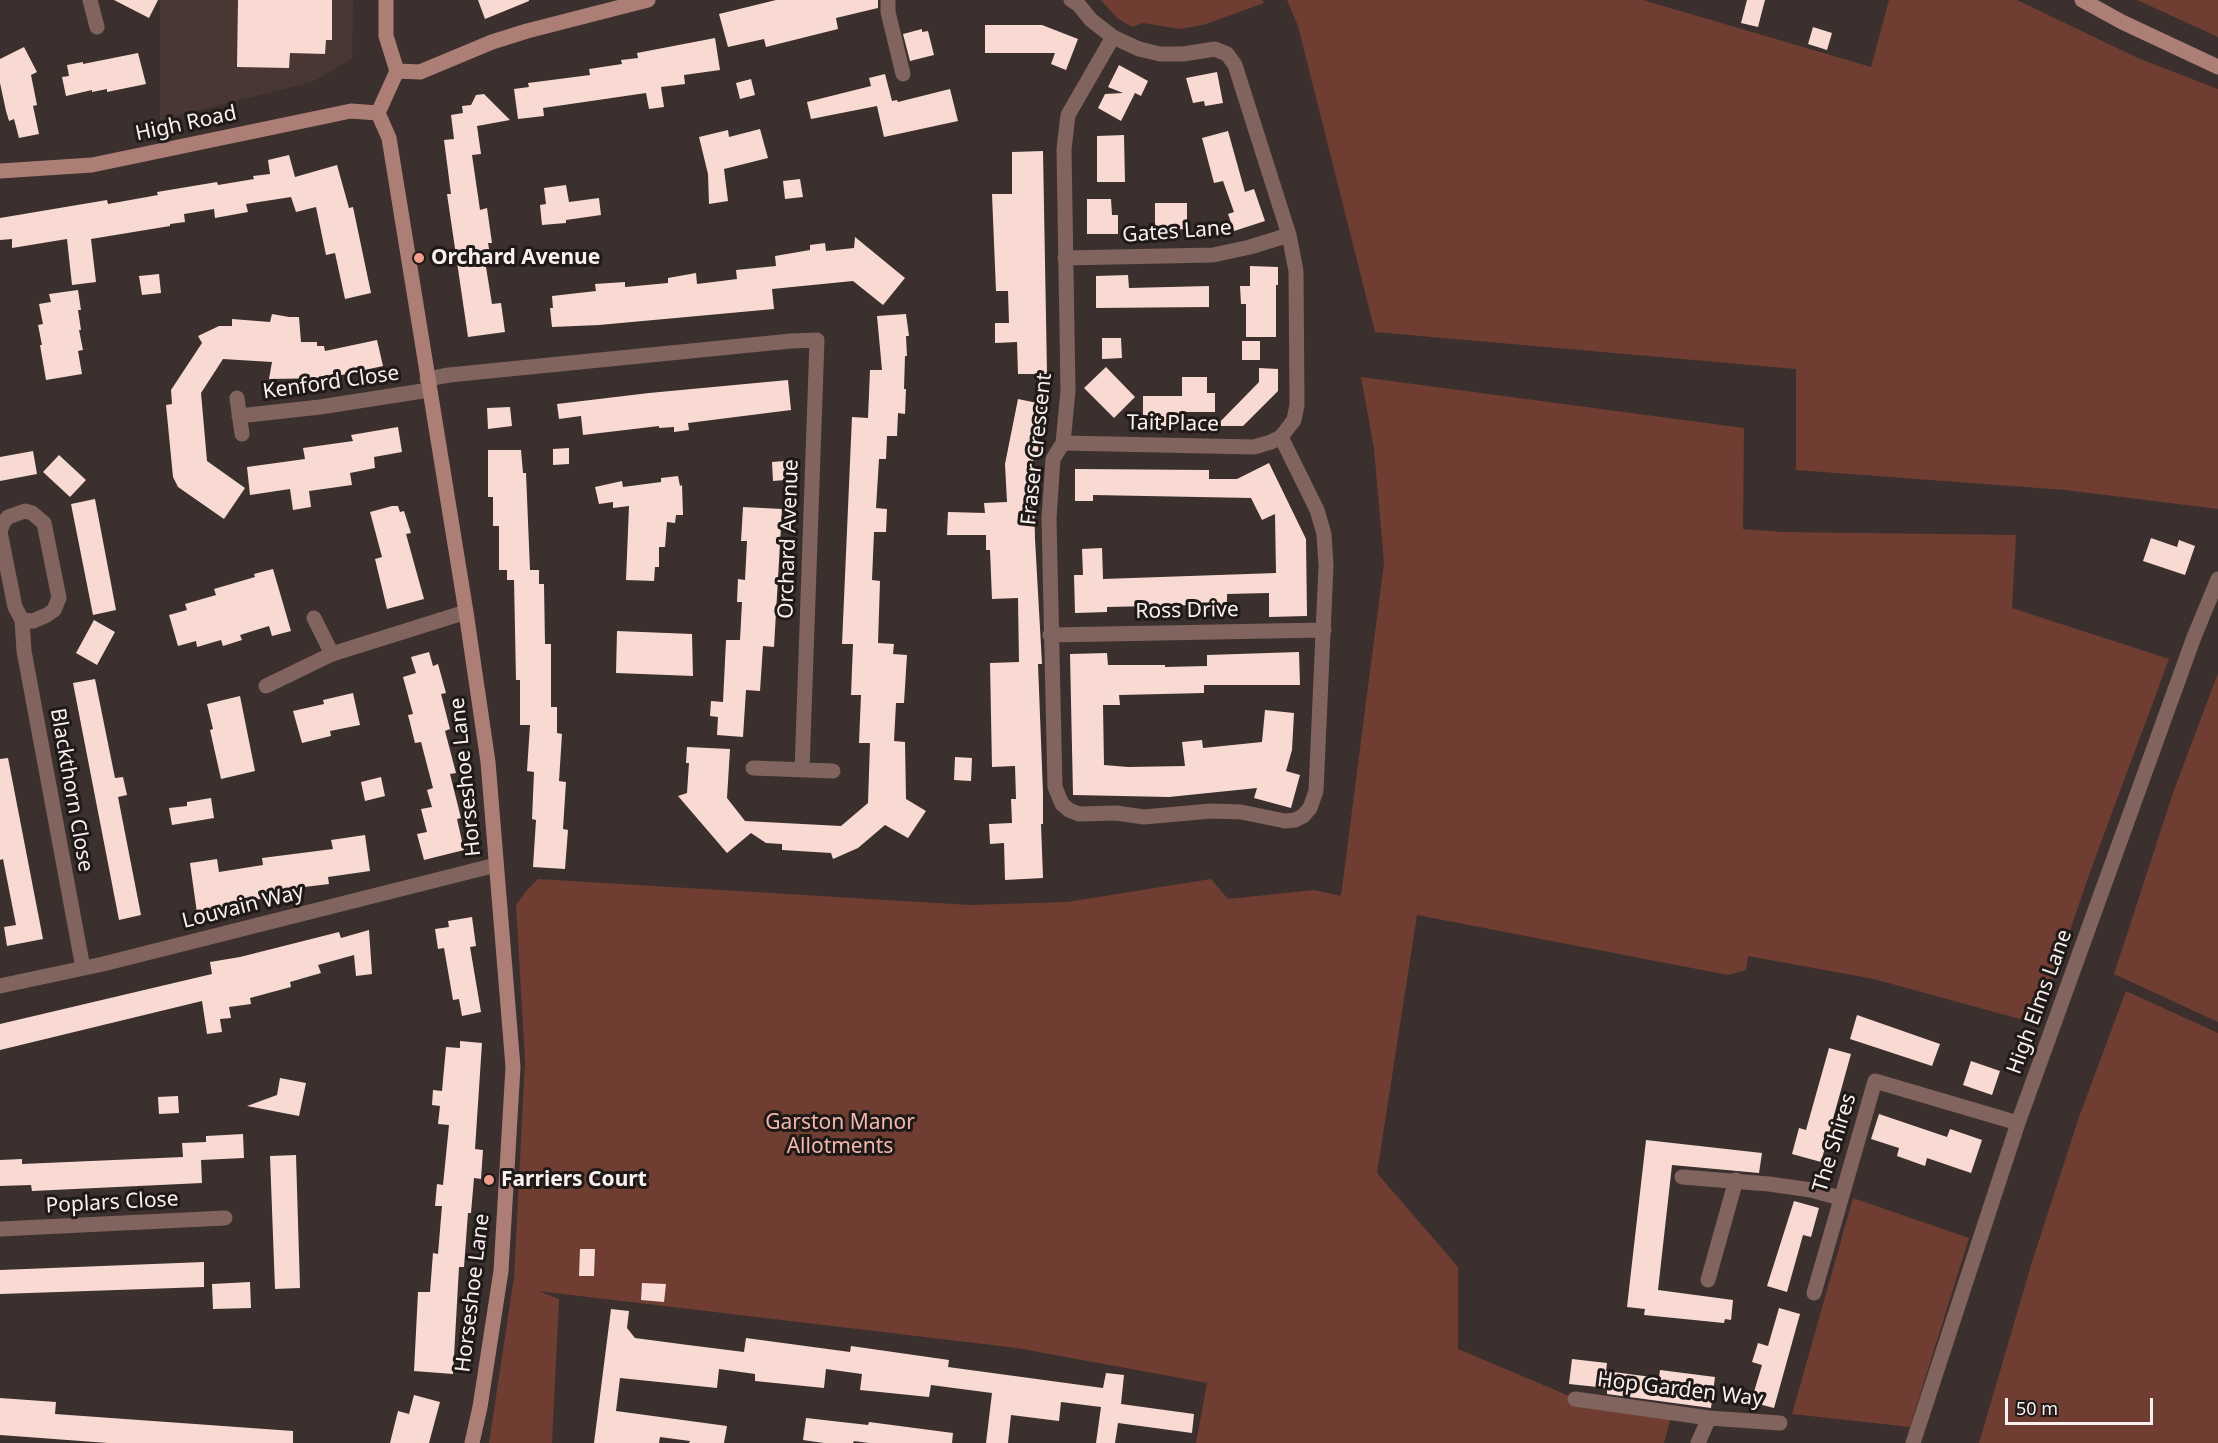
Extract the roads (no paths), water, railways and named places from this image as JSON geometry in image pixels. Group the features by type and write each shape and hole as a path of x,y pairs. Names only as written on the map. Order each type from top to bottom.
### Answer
{"street":[{"path":"90,0 97,27"},
{"path":"378,113 397,71 386,36 386,0"},
{"path":"397,71 420,72 492,42 648,0"},
{"path":"888,0 888,12 903,74"},
{"path":"2082,0 2122,22 2218,67"},
{"path":"1076,2 1091,20 1113,37 1139,49 1160,54 1183,54 1215,49 1227,54 1235,64 1242,81 1289,235 1296,271 1297,405 1294,420 1281,437 1317,510 1324,534 1326,566 1324,630"},
{"name":"Fraser Crescent","path":"1113,37 1068,116 1065,131 1068,391 1063,443 1053,459 1049,518 1055,787 1062,804 1079,814 1095,815 1116,813 1144,817 1241,812 1285,821 1303,816 1310,808 1316,791 1324,630"},
{"name":"High Road","path":"0,171 92,165 351,111 378,113"},
{"name":"Horseshoe Lane","path":"378,113 389,138 488,762 513,1067 501,1271 480,1407 472,1443"},
{"name":"Gates Lane","path":"1065,258 1213,255 1289,235"},
{"name":"Orchard Avenue","path":"428,385 449,375 817,340 802,770"},
{"name":"Kenford Close","path":"239,416 320,407 428,385"},
{"name":"Kenford Close","path":"237,398 242,434"},
{"name":"Tait Place","path":"1063,443 1254,447 1281,437"},
{"name":"Blackthorn Close","path":"22,620 33,621 47,615 54,610 59,598 44,523 40,518 25,511 8,517 0,532 15,608 22,620 24,651 83,968"},
{"name":"High Elms Lane","path":"1913,1443 2018,1123 2194,637 2218,579"},
{"path":"266,686 332,654 466,612"},
{"path":"314,618 332,654"},
{"name":"Ross Drive","path":"1050,635 1324,630"},
{"path":"753,768 833,771"},
{"name":"Louvain Way","path":"0,986 83,968 496,865"},
{"name":"The Shires","path":"1814,1293 1875,1081 2018,1123"},
{"path":"1682,1177 1736,1180 1811,1190 1840,1198"},
{"path":"1708,1280 1736,1180"},
{"name":"Poplars Close","path":"0,1229 225,1218"},
{"name":"Hop Garden Way","path":"1575,1399 1709,1419 1780,1423"},
{"path":"1698,1443 1709,1419"}],"place":[{"name":"Orchard Avenue","path":"419,258"},
{"name":"Farriers Court","path":"489,1180"}],"park label":[{"name":"Garston Manor Allotments","path":"840,1135"}]}
